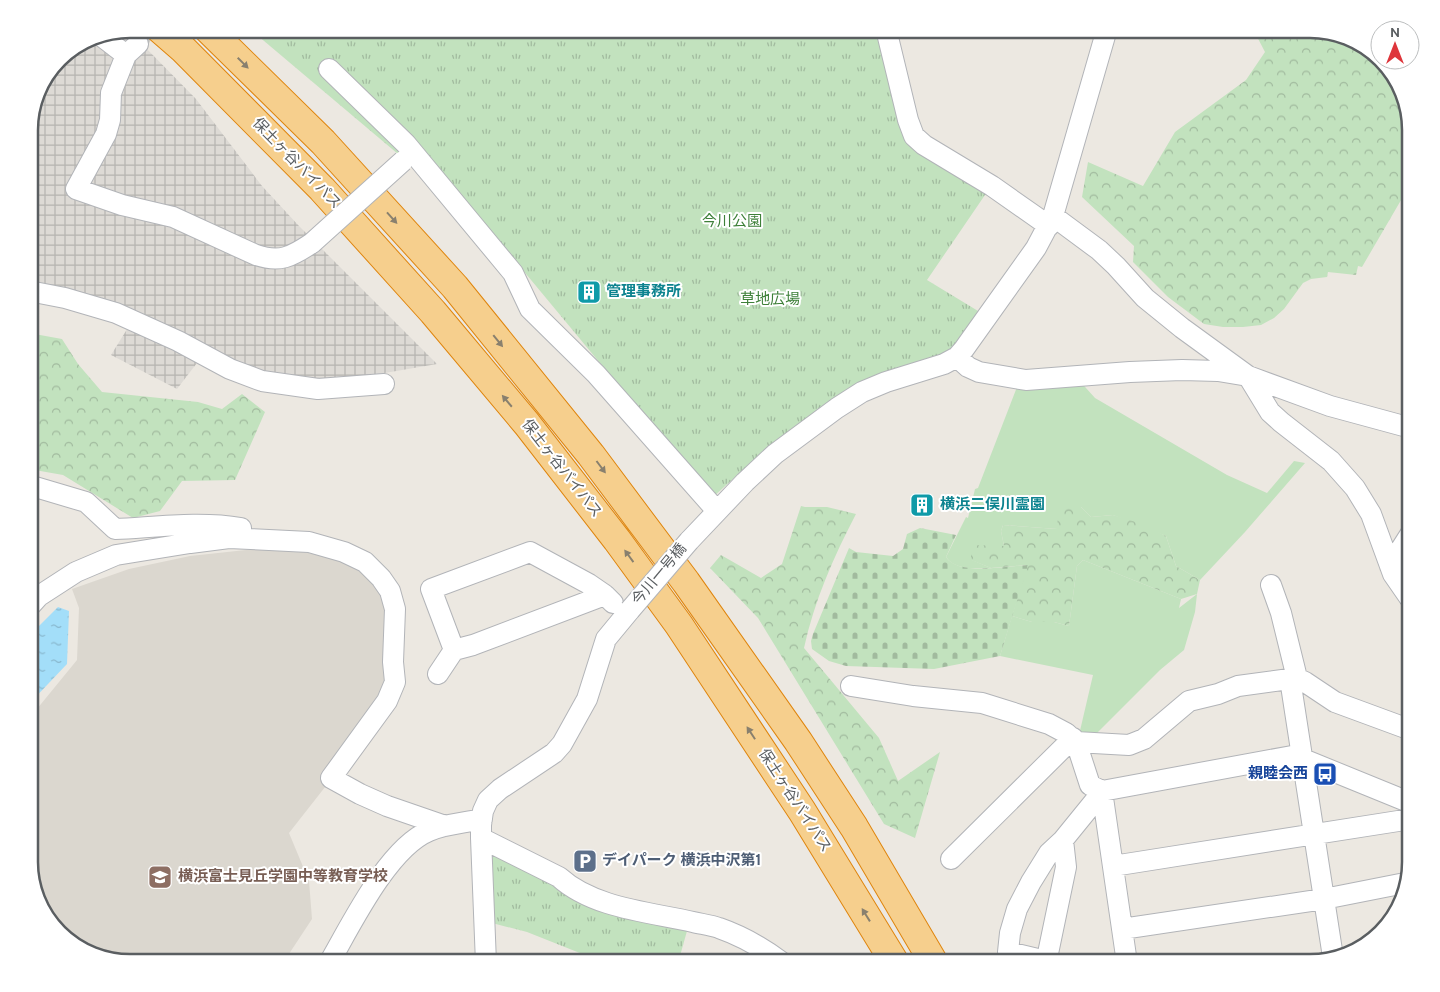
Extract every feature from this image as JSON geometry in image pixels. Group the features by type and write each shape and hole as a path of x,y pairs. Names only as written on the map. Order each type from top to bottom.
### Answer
{"highway":[{"name":"保土ヶ谷バイパス","path":"170,38 322,189 433,312 527,424 617,540 679,625 802,811 889,954"},
{"name":"保土ヶ谷バイパス","path":"217,38 323,142 455,287 591,455 686,582 798,741 854,827 929,954"}],"street":[{"path":"888,38 908,120 914,136 924,145 1051,221 1104,256 1116,266 1145,298 1182,328 1248,376 1270,412 1330,461 1355,488 1371,514 1390,566 1402,586"},
{"path":"1104,38 1051,221 1036,248 957,357 968,368 979,372 1026,380 1130,372 1218,371 1248,376 1330,406 1402,426"},
{"path":"111,39 132,49 111,93 110,120 106,134 76,189 122,205 173,218 256,255 269,259 284,258 296,254 312,243 408,156"},
{"path":"329,69 406,144 408,156 513,273 530,309 596,374 717,511"},
{"path":"38,293 65,298 116,313 230,369 262,381 318,389 384,384"},
{"name":"今川一号橋","path":"482,828 483,811 488,800 500,789 554,753 562,744 587,699 606,639 689,541 744,482 775,454 862,392 886,382 944,364 957,357"},
{"path":"38,488 86,502 115,529 184,525 230,526 309,542 344,552 365,562 381,578 390,591 395,609 393,662 395,682 387,701 331,778 386,806 445,826 482,828 559,877 570,887 595,899 634,910 718,927 746,939 771,954"},
{"path":"38,597 76,572 116,555 229,538 309,542"},
{"path":"1390,566 1402,547"},
{"path":"454,650 431,590 530,552 589,584 628,612"},
{"path":"1270,585 1282,613 1332,952"},
{"path":"438,674 454,650 474,645 605,595"},
{"path":"851,686 982,704 1049,724 1074,740 1129,745 1144,740 1189,701 1218,694 1238,686 1293,678 1305,682 1335,702 1402,727"},
{"path":"1074,740 1090,785 1102,792"},
{"path":"951,859 1074,740"},
{"path":"1009,954 1010,933 1017,909 1031,882 1049,854 1063,840 1102,792 1292,756 1402,799"},
{"path":"1102,792 1126,954"},
{"path":"1113,866 1402,820"},
{"path":"334,954 385,869 414,840 430,831 445,826"},
{"path":"482,828 485,954"},
{"path":"1048,954 1066,867 1063,840"},
{"path":"1122,929 1400,885"}],"shaded area":[{"path":"105,41 136,50 144,46 196,99 262,186 299,226 437,364 379,374 299,381 200,359 177,389 111,355 137,313 38,286 38,117 44,94 56,73 69,60 94,44"},
{"path":"255,549 298,551 349,561 378,580 391,608 386,680 374,711 329,782 289,833 309,881 312,919 289,954 123,954 100,950 73,936 56,919 44,898 39,881 38,708 77,660 79,608 72,589 129,569 190,556"}],"green space":[{"name":"今川公園","path":"261,38 885,38 908,144 987,192 927,280 983,314 958,346 769,446 712,498 414,139 398,154"},
{"path":"1258,38 1323,38 1340,42 1362,53 1370,59 1370,70 1381,70 1396,94 1402,117 1402,198 1362,267 1358,266 1356,275 1328,272 1327,277 1311,279 1303,283 1284,309 1274,318 1261,325 1223,327 1204,324 1168,297 1133,262 1134,246 1082,197 1088,162 1143,186 1175,132 1246,80 1265,52"},
{"path":"38,335 62,339 78,364 102,392 198,402 222,409 242,394 265,412 235,480 182,481 160,511 133,518 63,475 38,471"},
{"path":"1077,378 1095,398 1227,475 1267,493 1294,461 1305,463 1200,580 1176,566 1166,536 1113,515 1091,517 1081,507 1057,529 1003,525 1001,531 1004,546 972,560 991,568 967,568 955,565 946,557 966,517 968,518 975,489 978,488 1017,387"},
{"path":"1070,503 1081,507 1091,517 1113,515 1139,523 1166,536 1176,566 1200,580 1197,594 1181,599 1083,560 1077,566 1069,626 1054,622 1032,622 1012,616 1027,565 991,568 971,560 971,545 1004,546 1001,531 1003,525 1057,529 1058,513"},
{"path":"801,506 827,507 856,514 826,579 813,613 804,648 879,738 898,781 940,752 915,838 884,824 758,618 710,568 721,555 761,578 782,564"},
{"path":"920,528 956,535 946,557 952,563 972,568 1028,565 1000,656 934,669 846,666 829,661 812,649 811,641 813,634 849,548 856,552 893,556 903,549 907,534"},
{"path":"1083,560 1181,599 1179,608 1197,594 1195,612 1184,650 1160,670 1092,738 1079,735 1093,675 1000,656 1012,616 1032,622 1054,622 1069,626 1077,566"},
{"path":"489,850 687,931 681,954 582,954 527,932 492,923"}],"water":[{"path":"58,607 69,611 67,664 38,695 38,627"}],"tunnel":[{"path":"138,44 140,38"}],"place":[{"name":"管理事務所","path":"589,292"},
{"name":"横浜二俣川霊園","path":"922,505"},
{"name":"親睦会西","path":"1325,774"},
{"name":"デイパーク 横浜中沢第1","path":"585,861"},
{"name":"横浜富士見丘学園中等教育学校","path":"160,877"}],"park label":[{"name":"草地広場","path":"770,300"}]}
